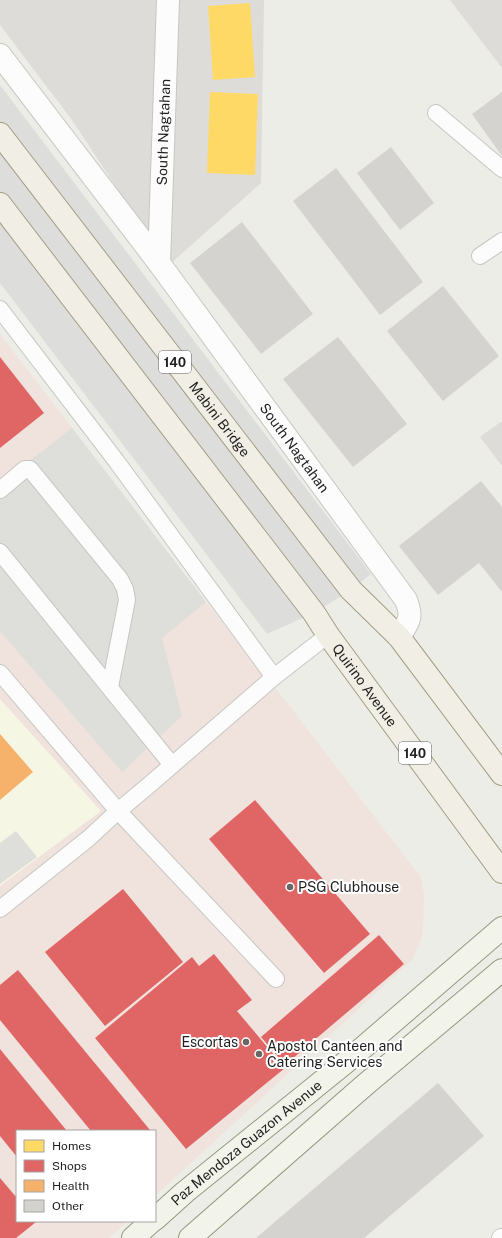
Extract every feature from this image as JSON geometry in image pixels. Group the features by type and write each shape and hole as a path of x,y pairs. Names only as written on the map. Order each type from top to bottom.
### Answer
{"main road":[{"name":"Mabini Bridge","path":"0,134 351,590 399,637"},
{"name":"Quirino Avenue","path":"0,204 314,613 328,635 502,872"},
{"name":"140","path":"399,637 502,774"},
{"name":"Paz Mendoza Guazon Avenue","path":"156,1218 185,1192 351,1058 502,928"},
{"path":"190,1238 366,1084 502,970"},
{"path":"133,1238 151,1222"}],"street":[{"name":"South Nagtahan","path":"159,263 168,0"},
{"name":"South Nagtahan","path":"0,55 159,263 406,600 411,611 408,622 399,637"}],"lane":[{"path":"436,114 502,169"},
{"path":"480,256 502,241"},
{"path":"0,309 117,462 274,677"},
{"path":"0,490 25,469 30,469 120,579 125,589 127,600 110,687"},
{"path":"0,552 172,765"},
{"path":"0,909 89,838 118,810 274,677 328,635"},
{"path":"0,673 118,810 276,979"}],"shaded area":[{"path":"0,0 264,0 261,183 168,266 72,120 0,25"},
{"path":"450,0 502,0 502,68"},
{"path":"0,334 206,602 285,700 403,854 421,878 424,894 423,934 413,959 156,1195 156,1130 16,1130 16,1222 127,1222 109,1238 0,1238"},
{"path":"502,421 502,466 480,437"},
{"path":"72,428 206,602 162,638 182,716 122,772 0,631 0,484"},
{"path":"0,699 101,811 0,886"},
{"path":"16,831 37,857 0,884 0,843"}],"pier":[{"path":"0,85 371,574 351,590 314,613 267,634 0,283"}],"building: Homes":[{"path":"250,3 255,77 213,80 208,6"},
{"path":"210,92 258,94 255,175 207,173"}],"building: Shops":[{"path":"0,357 44,413 0,448"},
{"name":"PSG Clubhouse","path":"255,800 370,934 324,973 209,839"},
{"path":"123,889 183,962 105,1026 45,952"},
{"path":"379,935 404,964 285,1065 261,1037"},
{"path":"214,954 252,1000 237,1011 285,1068 186,1149 95,1038 192,957 199,966"},
{"path":"18,970 150,1130 90,1130 0,1020 0,985"},
{"path":"0,1049 66,1130 16,1130 16,1156 0,1136"},
{"path":"0,1178 16,1197 16,1222 36,1222 16,1238 0,1238"}],"building: Health":[{"path":"0,734 33,772 0,800"}],"building: Other":[{"path":"502,92 502,156 472,114"},
{"path":"391,147 434,203 400,230 357,173"},
{"path":"336,168 423,282 380,315 293,201"},
{"path":"242,222 313,314 261,354 190,263"},
{"path":"443,286 499,356 443,401 387,331"},
{"path":"338,337 407,424 353,467 283,379"},
{"path":"481,481 502,507 502,592 479,563 438,595 399,546"},
{"path":"438,1083 484,1136 364,1238 256,1238"}],"place":[{"name":"PSG Clubhouse","path":"290,887"},
{"name":"Escortas","path":"246,1042"},
{"name":"Apostol Canteen and Catering Services","path":"259,1054"}]}
